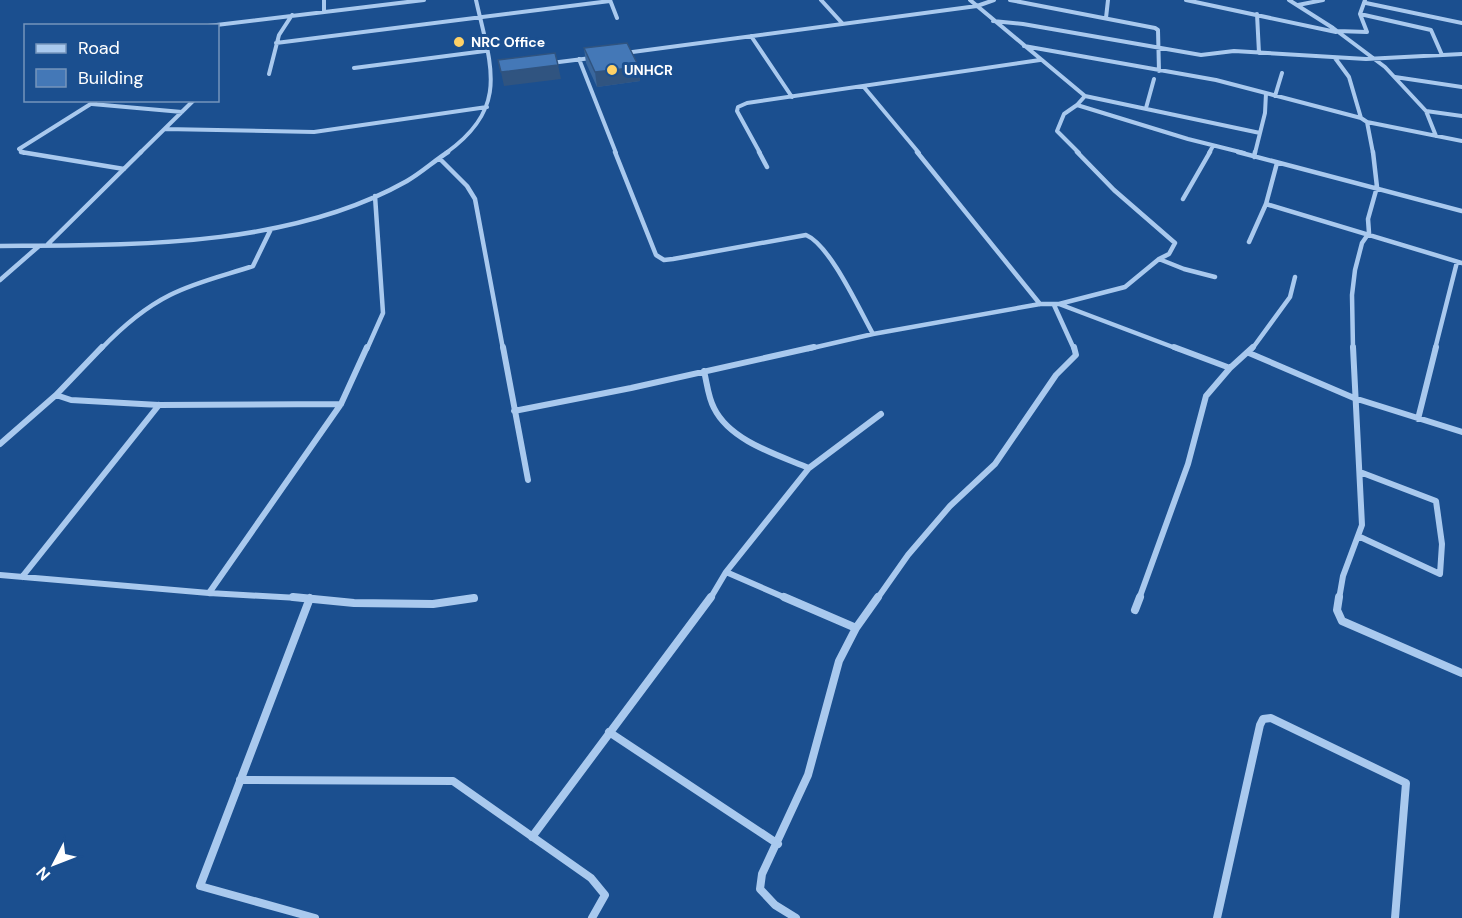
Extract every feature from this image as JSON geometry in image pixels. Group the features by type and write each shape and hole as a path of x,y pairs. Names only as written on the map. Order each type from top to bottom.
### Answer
{"street":[{"path":"324,0 324,11"},
{"path":"219,25 424,0"},
{"path":"0,246 161,241 271,229 325,216 375,196 440,159 478,126 490,99 490,71 476,0"},
{"path":"276,43 480,19 610,0 617,18"},
{"path":"821,0 842,23"},
{"path":"970,0 1085,96 1260,132"},
{"path":"620,54 976,6 994,0"},
{"path":"1010,0 1155,28 1158,30 1160,49 1159,71"},
{"path":"1106,18 1108,0"},
{"path":"1186,0 1338,32 1367,32 1360,14 1365,1 1462,23"},
{"path":"1289,0 1338,32 1395,77 1426,111 1436,136"},
{"path":"1298,5 1323,0"},
{"path":"1257,14 1259,52"},
{"path":"1360,14 1431,30 1442,55"},
{"path":"269,74 276,43 286,21 292,15"},
{"path":"993,21 1023,24 1201,55 1234,51 1335,58 1462,54"},
{"path":"751,36 792,97"},
{"path":"1023,46 1216,80 1361,118 1367,122 1462,141"},
{"path":"354,68 485,51"},
{"path":"546,64 599,57"},
{"path":"1335,58 1349,77 1361,118"},
{"path":"579,59 656,255 664,260 673,260 806,235 816,239 829,256 873,334"},
{"path":"767,167 737,111 738,107 747,103 1040,60"},
{"path":"490,71 501,70"},
{"path":"1275,96 1282,73"},
{"path":"1395,77 1462,87"},
{"path":"1146,108 1154,79"},
{"path":"863,86 1001,253 1040,304"},
{"path":"1254,157 1265,113 1266,93"},
{"path":"514,411 873,334 1040,304 1056,304 1125,287 1169,254 1175,243 1114,190 1057,130 1064,114 1085,96"},
{"path":"94,102 20,149 22,153 124,169"},
{"path":"47,245 192,102"},
{"path":"92,104 182,112"},
{"path":"1077,105 1213,146 1462,211"},
{"path":"165,129 314,132 487,107"},
{"path":"1426,111 1462,116"},
{"path":"1367,122 1375,159 1377,187 1368,219 1369,233 1362,243 1355,270 1352,295 1354,398 1362,525 1343,576 1337,610 1342,621 1462,673"},
{"path":"1183,199 1213,146"},
{"path":"440,159 467,186 475,199 528,480"},
{"path":"1249,242 1266,204 1276,163"},
{"path":"209,593 340,404 383,313 375,196"},
{"path":"1266,204 1460,262 1418,419"},
{"path":"0,444 56,395 117,332 152,306 172,294 253,266 271,229"},
{"path":"0,280 39,245"},
{"path":"1160,259 1184,269 1215,277"},
{"path":"1135,610 1188,464 1206,396 1230,368 1249,353 1290,297 1294,277"},
{"path":"1056,304 1230,368"},
{"path":"796,918 775,905 760,889 762,874 808,775 839,661 856,628 909,555 950,506 995,464 1056,375 1076,355 1056,304"},
{"path":"1249,353 1354,398 1462,432"},
{"path":"704,371 715,410 729,426 754,444 809,468"},
{"path":"56,395 71,400 159,405 340,404"},
{"path":"22,577 159,405"},
{"path":"532,837 705,607 726,572 809,468 881,414"},
{"path":"1358,536 1440,574 1442,544 1436,501 1360,472"},
{"path":"726,572 856,628"},
{"path":"0,574 209,593 310,598 354,603 433,604 474,598"},
{"path":"310,598 200,886 315,918"},
{"path":"1217,918 1260,725 1263,719 1271,718 1406,783 1396,918"},
{"path":"609,732 777,844"},
{"path":"240,780 453,781 591,878 605,896 592,918"}],"building":[{"path":"627,43 639,67 595,72 584,48"},
{"path":"555,53 558,65 501,72 498,60"}],"place":[{"name":"NRC Office","path":"459,42"},
{"name":"UNHCR","path":"612,70"}]}
